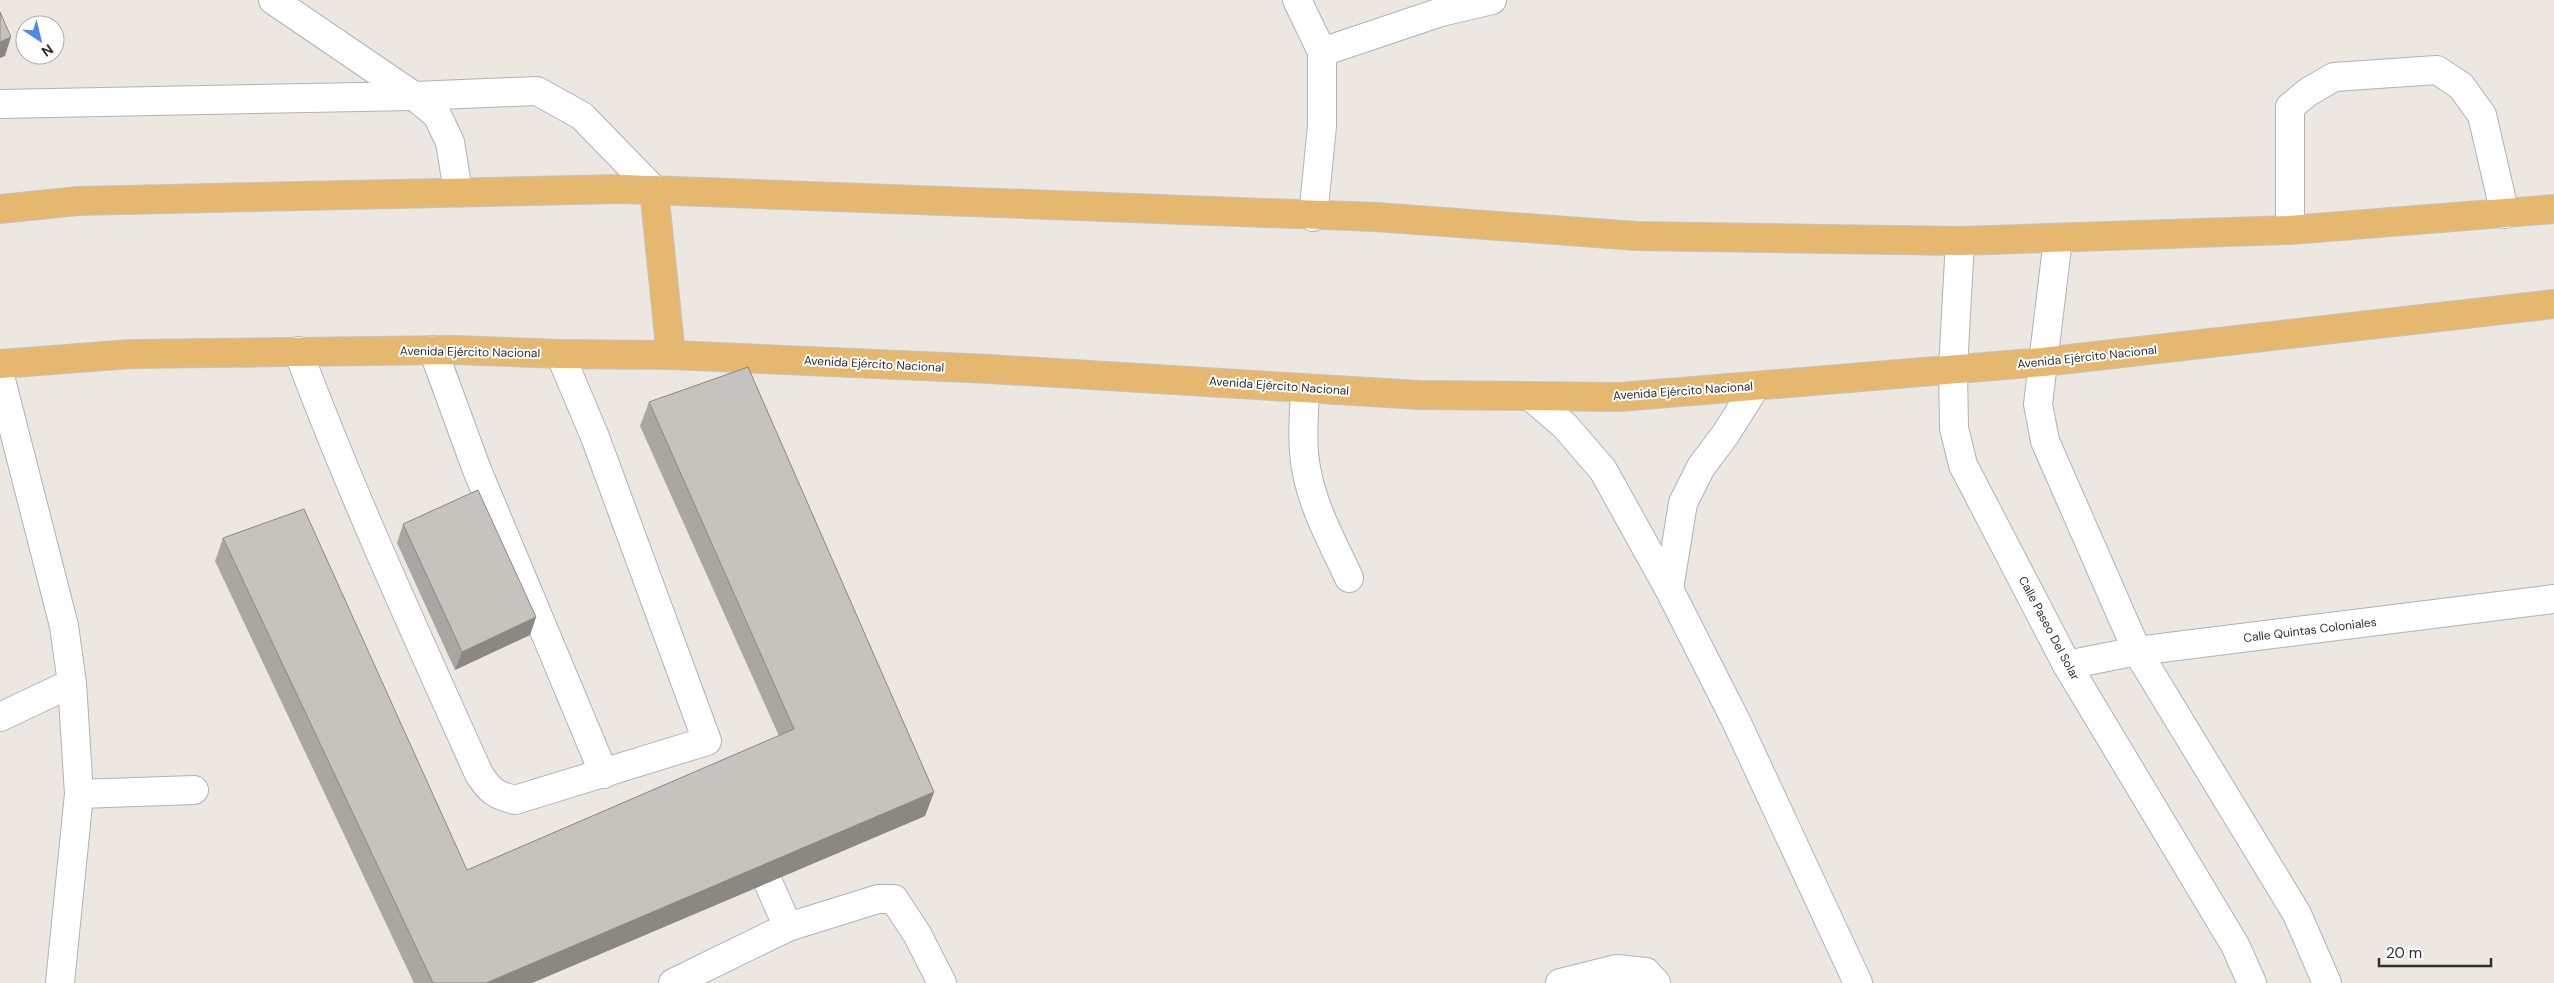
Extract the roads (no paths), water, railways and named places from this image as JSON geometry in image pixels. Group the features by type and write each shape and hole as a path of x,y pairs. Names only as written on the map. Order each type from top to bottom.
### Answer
{"main road":[{"path":"654,190 671,355"},
{"path":"0,209 78,201 458,191 654,190 1376,217 1636,236 1960,241 2290,230 2554,209"},
{"name":"Avenida Ejército Nacional","path":"0,364 131,354 298,351 432,350 671,355 1009,370 1419,395 1620,398 2043,362 2554,304"}],"street":[{"path":"273,0 414,96 436,115 444,125 450,142 458,191"},
{"path":"1297,0 1322,52 1322,126 1313,216"},
{"path":"1322,52 1441,12 1492,0"},
{"path":"2290,230 2290,107 2308,92 2334,77 2437,70 2461,86 2482,115 2505,214"},
{"path":"0,104 414,96 537,91 582,116 654,190"},
{"path":"2058,239 2038,404 2044,441 2137,651 2297,914 2327,983"},
{"name":"Calle Paseo Del Solar","path":"1960,241 1953,369 1954,428 1963,465 2067,665 2235,945 2252,983"},
{"path":"432,350 477,470 604,774"},
{"path":"298,351 334,448 370,533 479,774 488,788 498,796 514,800 604,774 712,752 595,438 560,354"},
{"path":"1669,588 1683,503 1701,467 1725,435 1756,386"},
{"path":"1304,388 1304,443 1307,474 1314,498 1349,578"},
{"path":"2,396 64,626 72,684 79,794 60,983"},
{"path":"1530,396 1565,426 1603,470 1669,588 1736,720 1858,983"},
{"name":"Calle Quintas Coloniales","path":"2067,665 2137,651 2554,599"},
{"path":"0,717 72,684"},
{"path":"79,794 194,790"},
{"path":"768,882 788,927"},
{"path":"673,983 788,927 878,899 894,899 917,934 942,983"},
{"path":"1560,983 1616,969 1646,972 1656,983"}]}
